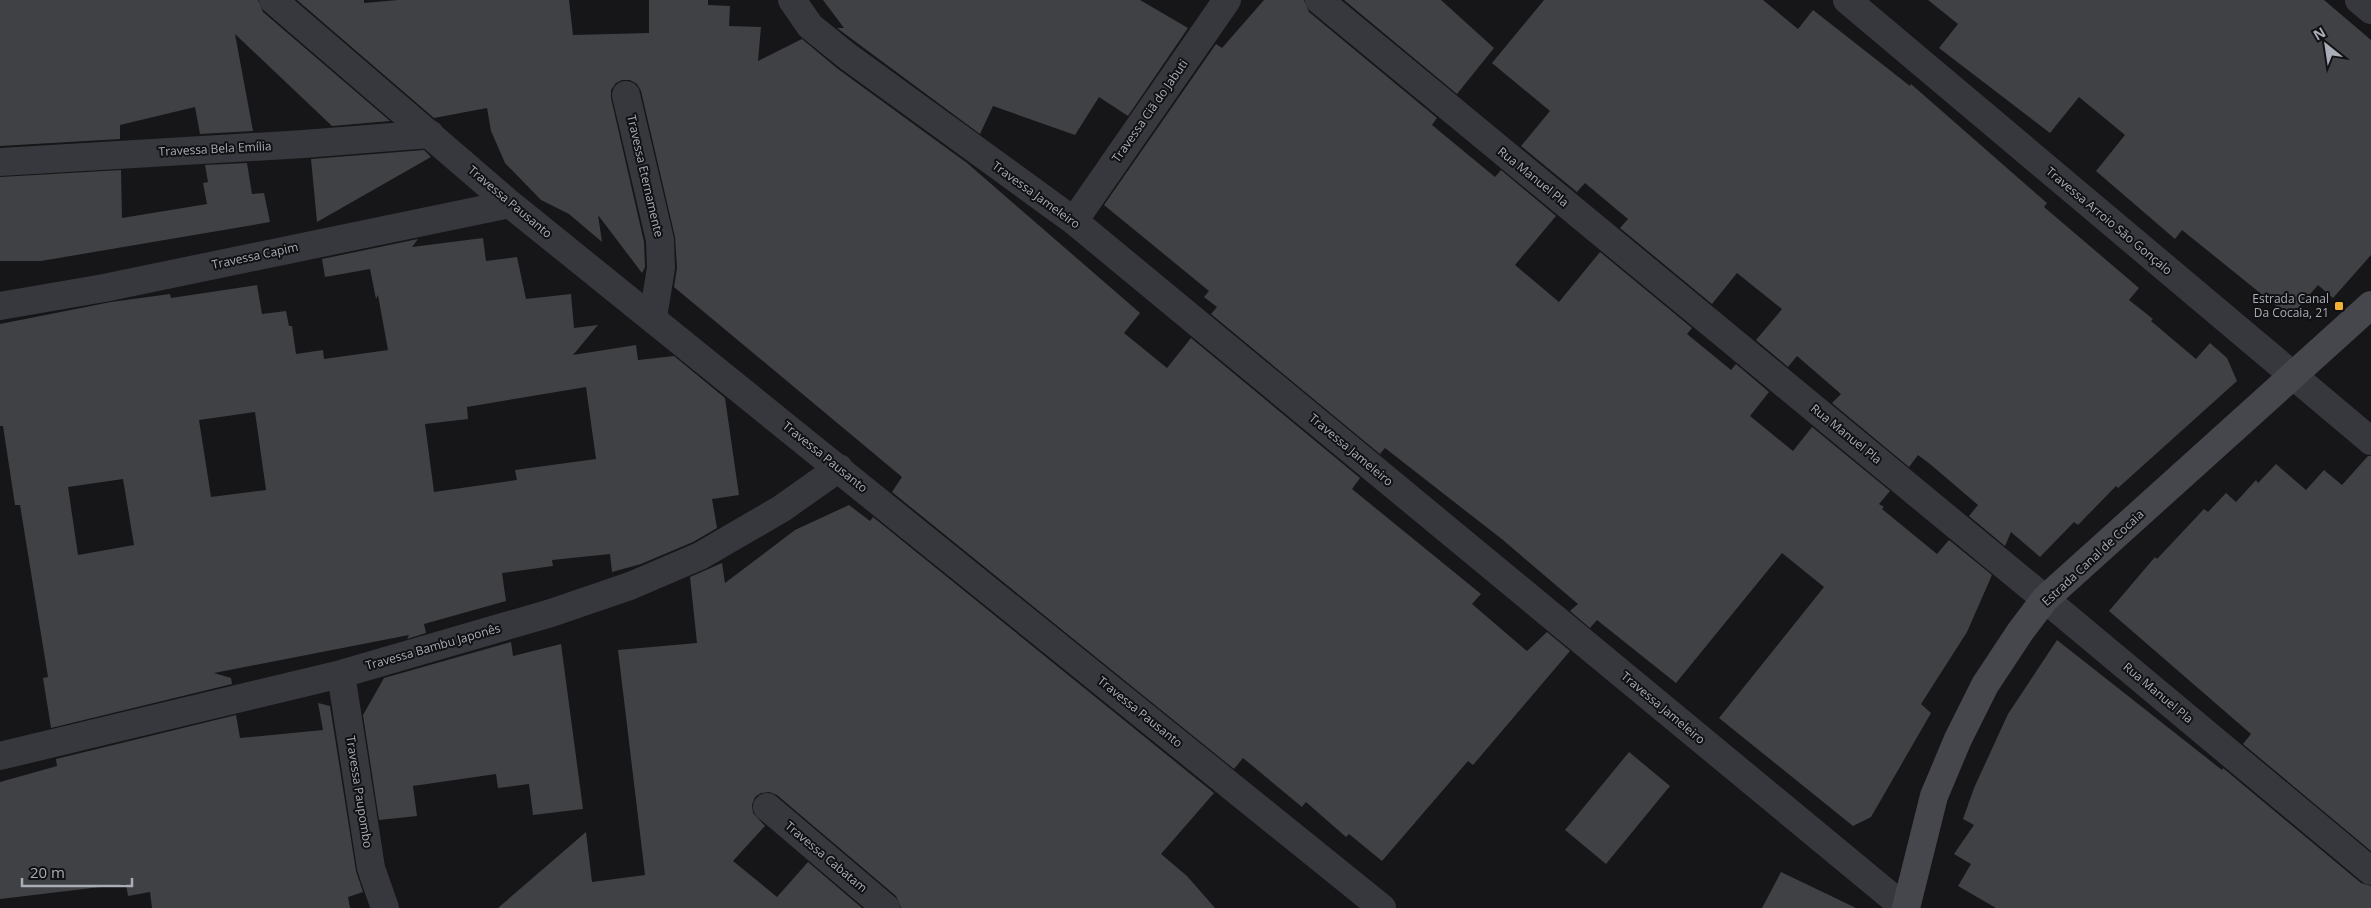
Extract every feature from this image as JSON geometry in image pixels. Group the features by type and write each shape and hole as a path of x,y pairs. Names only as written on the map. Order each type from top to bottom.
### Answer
{"main road":[{"name":"Estrada Canal de Cocaia","path":"1905,908 1934,796 1958,739 1985,685 2020,632 2045,599 2371,305"}],"street":[{"name":"Travessa Pausanto","path":"273,0 510,204 653,317 1382,908"},
{"name":"Travessa Jameleiro","path":"792,0 810,26 847,56 1074,221 1905,908"},
{"name":"Travessa Ciã do Jabuti","path":"1074,221 1227,0"},
{"name":"Rua Manuel Pla","path":"1319,0 2045,599 2371,871"},
{"name":"Travessa Arroio São Gonçalo","path":"1847,0 2371,441"},
{"path":"2359,0 2371,10"},
{"name":"Travessa Eternamente","path":"626,95 660,240 660,268 653,317"},
{"name":"Travessa Bela Emília","path":"0,162 304,144 430,134"},
{"name":"Travessa Capim","path":"0,306 104,288 510,204"},
{"name":"Travessa Bambu Japonês","path":"0,756 340,674 551,613 630,586 700,556 781,509 839,468"},
{"name":"Travessa Paupombo","path":"340,674 371,868 385,908"},
{"name":"Travessa Cabatam","path":"767,807 886,908"}],"building":[{"path":"0,0 258,0 263,12 390,121 332,126 235,34 253,131 200,134 195,107 120,125 120,139 0,146"},
{"path":"297,0 364,0 364,3 398,0 569,0 573,35 649,33 649,0 708,0 708,5 730,6 729,26 761,27 758,61 802,39 838,69 967,163 1140,313 1124,333 1167,368 1191,338 1360,478 1352,489 1481,594 1472,604 1527,651 1547,632 1570,651 1473,765 1468,761 1382,861 1349,834 1346,837 1306,802 1302,807 1243,758 1234,769 892,492 902,477 674,287 677,268 675,237 641,91 637,84 630,80 622,80 616,83 611,90 611,98 644,242 645,267 642,273 598,215 602,242 569,214 541,200 505,163 491,131 487,108 434,118"},
{"path":"823,0 1140,0 1188,28 1128,116 1099,97 1075,135 993,106 980,134 837,28 844,28"},
{"path":"1264,0 1304,0 1309,12 1437,118 1432,125 1495,177 1501,170 1556,216 1515,265 1559,302 1600,252 1692,328 1687,334 1731,370 1736,364 1769,392 1750,416 1793,451 1812,427 1890,491 1879,504 1884,507 1882,509 1937,554 1949,540 1992,575 1967,632 1921,704 1931,713 1871,817 1853,826 1719,718 1824,587 1782,553 1676,683 1597,620 1590,628 1570,611 1578,604 1503,540 1385,448 1380,454 1211,314 1217,307 1204,297 1209,291 1104,205 1216,44 1222,48"},
{"path":"1344,0 1441,0 1494,48 1457,94"},
{"path":"1544,0 1763,0 1798,29 1813,10 1910,86 1911,84 2047,203 2044,207 2139,288 2129,300 2153,319 2151,321 2196,359 2210,343 2227,358 2237,381 2118,488 2116,486 2078,525 2074,522 2040,557 2011,532 2005,546 1969,516 1978,505 1930,464 1918,455 1909,467 1832,403 1841,394 1797,356 1788,367 1756,340 1782,309 1737,273 1712,304 1620,228 1628,219 1585,183 1577,192 1521,146 1550,111 1492,63"},
{"path":"1928,0 2324,0 2371,40 2371,255 2333,298 2318,285 2290,317 2182,230 2175,239 2096,171 2125,135 2079,97 2050,133 1939,48 1958,24"},
{"path":"424,150 431,157 317,222 311,159"},
{"path":"247,163 252,194 264,193 270,222 41,261 0,261 0,177 121,170 122,218 207,204 203,183 208,182 205,165"},
{"path":"483,238 486,261 517,257 526,299 571,294 574,328 598,325 573,355 636,345 638,360 674,356 725,398 739,495 712,499 717,528 693,542 641,564 612,572 610,554 552,560 553,566 502,573 506,601 424,624 426,633 407,639 409,635 214,673 231,678 232,684 51,728 43,678 48,677 20,505 15,505 3,426 0,426 0,324 111,302 170,294 171,298 257,285 262,314 286,311 289,326 292,326 296,354 323,350 324,359 388,350 378,295 376,299 370,269 325,277 322,259 418,239 412,247","holes":["586,387 596,459 515,470 517,480 434,492 425,424 468,419 467,407","255,412 266,490 211,497 199,420","123,479 134,545 78,555 68,487"]},
{"path":"2368,456 2371,456 2371,851 2243,744 2251,734 2109,611 2155,557 2157,559 2204,509 2208,512 2226,493 2236,502 2256,480 2258,483 2276,464 2306,490 2324,470 2342,485"},
{"path":"849,505 870,521 873,517 1214,793 1161,854 1187,876 1215,908 901,908 896,896 777,795 769,792 761,793 755,797 752,805 753,813 765,826 733,861 777,897 808,862 862,908 498,908 586,832 592,882 645,875 618,650 697,643 690,577 722,563 725,583 795,530"},
{"path":"2057,640 2222,770 2223,768 2361,883 2371,886 2371,908 1996,908 1958,886 1971,864 1954,854 1974,825 1963,819 1974,788 2008,714"},
{"path":"511,642 513,656 561,644 583,809 533,815 529,784 498,788 496,774 413,786 417,816 379,820 363,715 384,678"},
{"path":"318,703 330,706 356,871 363,892 348,897 350,908 152,908 150,892 128,896 126,884 0,899 0,782 57,766 56,759 236,715 240,738 323,730"},
{"path":"1629,752 1670,786 1606,864 1565,830"},
{"path":"1781,872 1856,908 1762,908"}],"place":[{"name":"Estrada Canal Da Cocaia, 21","path":"2339,306"}]}
